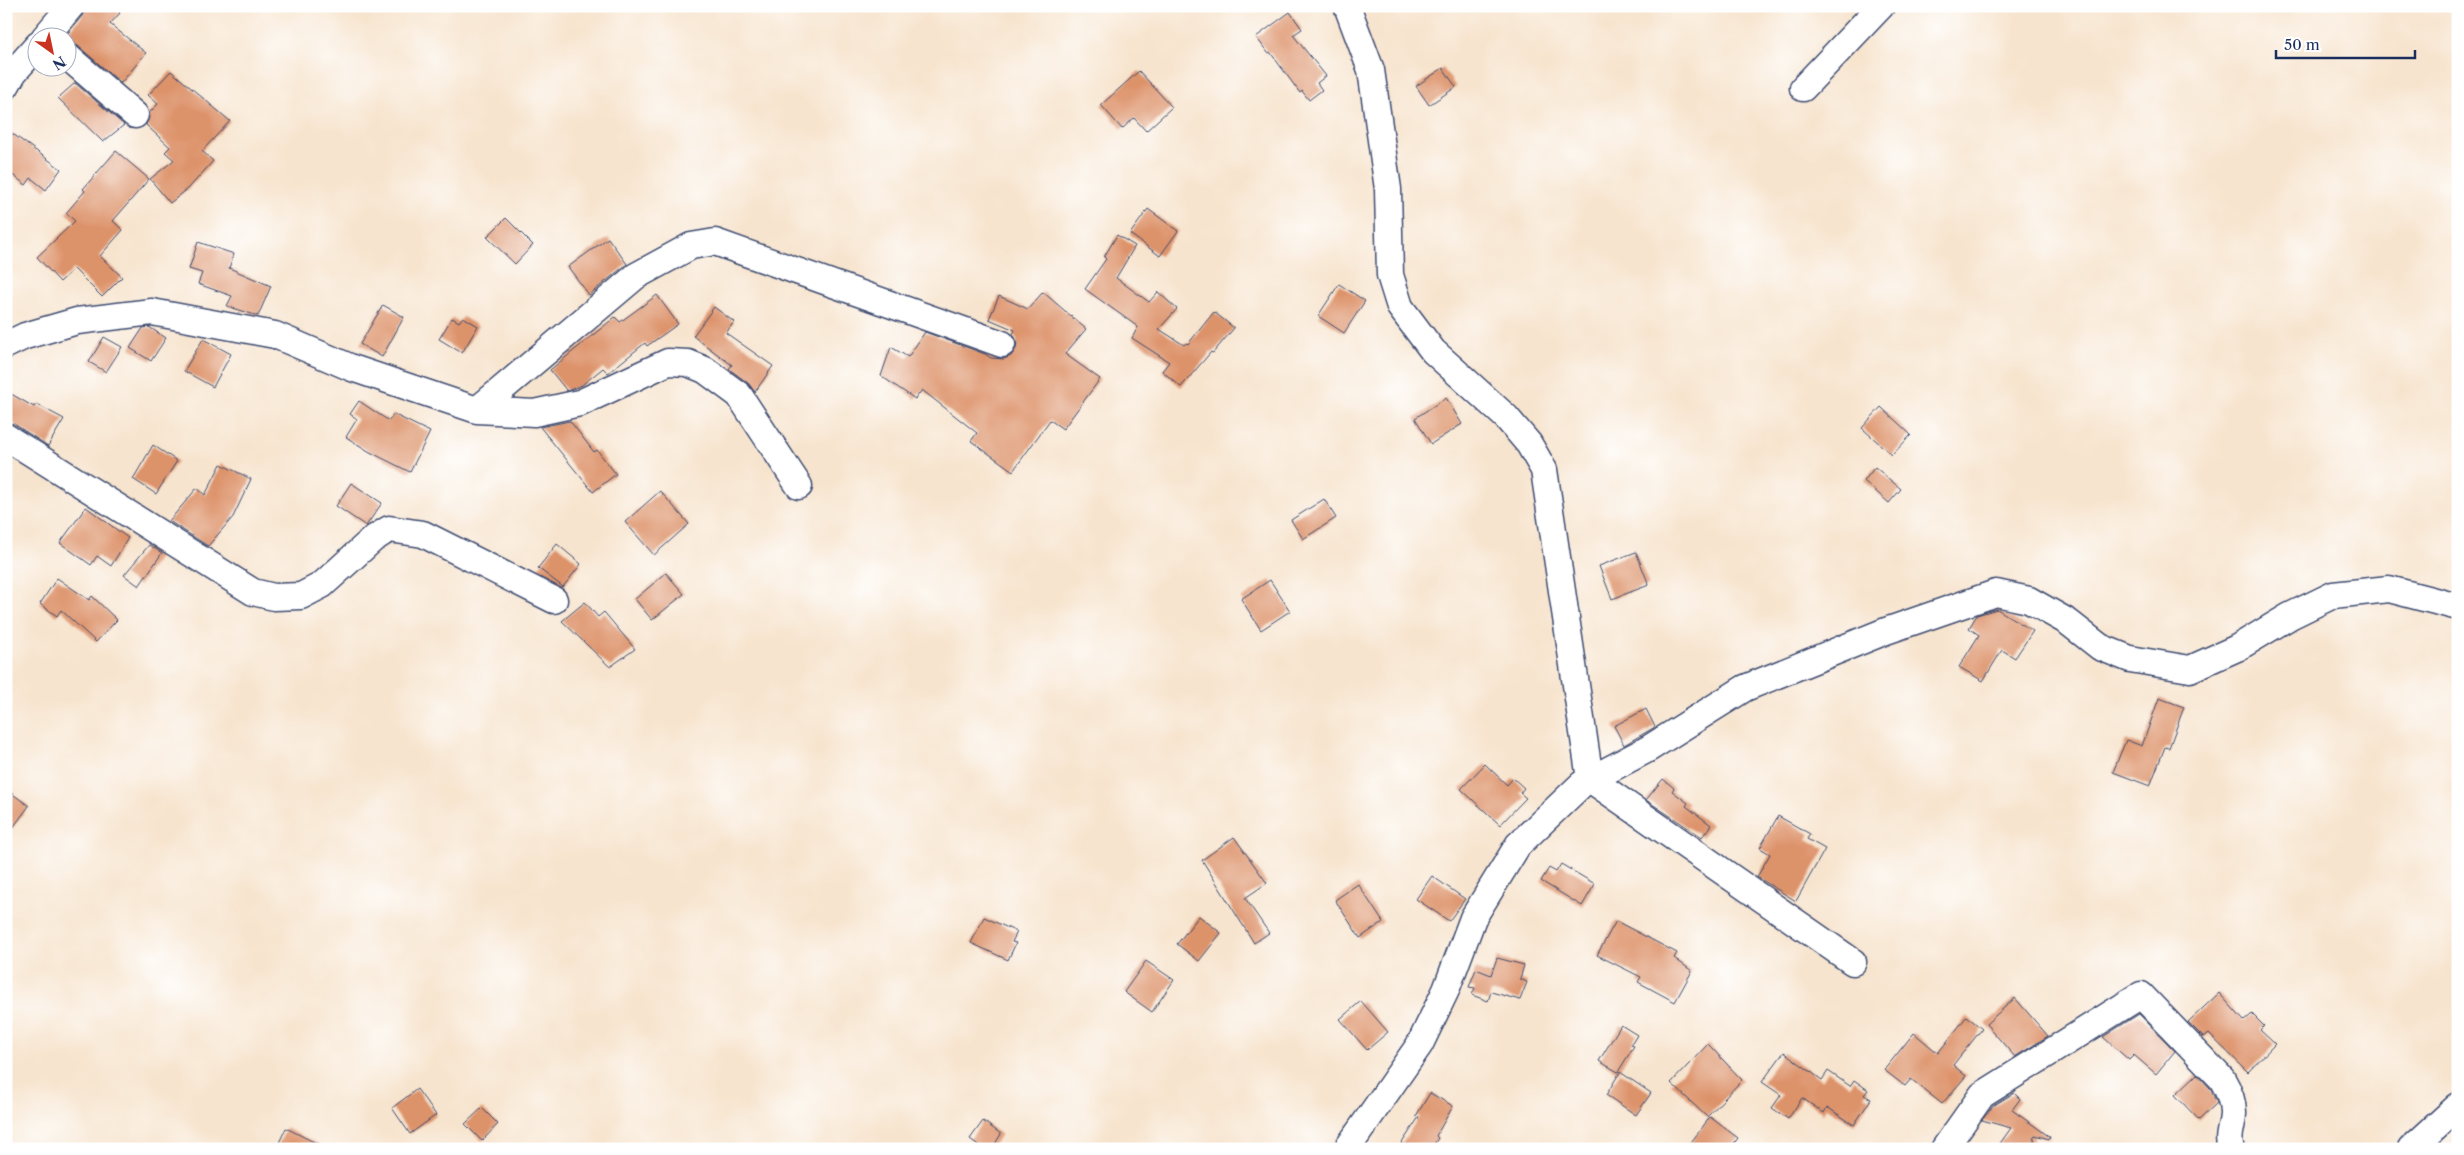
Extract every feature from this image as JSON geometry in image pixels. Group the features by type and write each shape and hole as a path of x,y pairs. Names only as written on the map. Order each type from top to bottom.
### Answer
{"street":[{"path":"52,28 71,6"},
{"path":"1347,6 1371,70 1388,189 1390,275 1400,307 1433,351 1506,417 1529,444 1544,470 1590,779 1853,962"},
{"path":"1803,88 1881,6"},
{"path":"6,86 14,72 28,56"},
{"path":"78,66 134,115"},
{"path":"476,410 636,276 691,246 715,242 1002,344"},
{"path":"6,345 25,336 77,321 152,312 275,335 352,368 476,410 534,413 580,404 668,362 688,363 704,370 739,394 799,486"},
{"path":"6,437 252,592 274,598 301,596 322,586 373,539 389,530 423,534 554,600"},
{"path":"1347,1149 1420,1044 1446,990 1473,918 1518,845 1582,784 1648,749 1745,688 1886,631 1996,593 2029,600 2068,622 2100,647 2115,653 2130,658 2190,669 2237,648 2290,616 2333,595 2389,589 2458,607"},
{"path":"1944,1149 1982,1094 2141,995 2222,1079 2228,1089 2233,1114 2229,1143 2232,1149"},
{"path":"2411,1149 2458,1106"}],"building":[{"path":"86,6 113,6 120,13 110,24 146,53 121,83 78,46 78,28 72,28 82,16"},
{"path":"1290,12 1302,29 1293,35 1326,76 1317,83 1322,90 1309,100 1302,91 1300,93 1270,52 1268,53 1256,37"},
{"path":"1443,68 1456,87 1429,105 1416,86"},
{"path":"171,71 230,121 202,151 213,161 189,188 170,203 150,179 174,160 165,152 170,147 146,125 149,113 158,104 148,95"},
{"path":"1139,71 1172,107 1146,131 1134,118 1122,129 1101,105"},
{"path":"75,83 124,125 103,142 58,98"},
{"path":"6,129 61,169 46,190 31,178 26,185 6,170"},
{"path":"116,151 149,179 113,221 123,230 100,256 122,277 102,297 74,269 60,282 37,257 75,221 66,213 85,191 83,189"},
{"path":"1148,209 1178,231 1160,256 1130,234"},
{"path":"506,218 533,245 515,264 487,237"},
{"path":"1117,235 1135,246 1116,278 1149,302 1158,292 1177,309 1159,329 1184,345 1188,344 1214,312 1234,328 1181,387 1162,371 1169,362 1132,338 1138,327 1085,289 1106,259 1104,257"},
{"path":"608,238 627,264 589,295 568,267"},
{"path":"198,242 234,254 229,268 271,286 258,316 227,306 232,296 198,284 202,273 189,269"},
{"path":"1339,284 1365,301 1344,333 1318,316"},
{"path":"1043,292 1086,329 1065,354 1100,379 1063,429 1050,420 1013,471 971,441 977,433 922,390 915,399 881,376 891,347 908,357 925,332 985,354 991,358 1004,359 1011,356 1016,349 1017,341 1013,334 1015,330 989,319 999,296 1028,309"},
{"path":"657,295 678,324 647,346 645,343 608,373 603,368 582,385 567,391 550,370 615,317 620,322"},
{"path":"383,305 404,317 382,357 360,344"},
{"path":"714,307 734,322 726,333 773,366 755,392 748,383 729,369 732,365 693,336"},
{"path":"463,317 478,326 462,353 439,339 452,318 459,322"},
{"path":"149,327 166,338 151,361 130,348 143,328"},
{"path":"104,337 122,347 106,372 89,362"},
{"path":"203,339 231,354 213,387 184,371"},
{"path":"6,391 34,407 36,404 64,419 48,446 14,424 6,422"},
{"path":"1446,398 1462,424 1431,444 1415,418"},
{"path":"359,401 389,421 393,414 430,432 410,472 370,452 346,437 357,419 350,414"},
{"path":"1881,407 1911,435 1892,455 1862,428"},
{"path":"570,421 594,452 597,450 616,474 593,492 540,427"},
{"path":"153,445 177,461 156,494 133,479"},
{"path":"221,464 251,479 233,517 208,546 169,521 197,488 205,495"},
{"path":"1875,467 1901,489 1889,503 1864,481"},
{"path":"351,483 382,503 366,526 336,506"},
{"path":"660,491 689,524 654,555 625,522"},
{"path":"1324,499 1336,518 1303,539 1291,520"},
{"path":"86,507 128,538 111,566 97,556 91,565 60,543"},
{"path":"557,544 581,564 563,587 538,568"},
{"path":"149,545 162,553 139,586 124,575"},
{"path":"1636,552 1649,585 1612,599 1599,566"},
{"path":"666,573 684,594 652,620 635,599"},
{"path":"57,578 89,600 92,596 117,620 96,642 61,610 57,616 40,604"},
{"path":"1270,580 1290,611 1261,630 1241,599"},
{"path":"585,602 598,617 604,612 635,649 610,667 562,621"},
{"path":"1997,609 2033,631 2015,658 2002,650 1983,681 1959,667 1979,635 1969,628 1977,615"},
{"path":"2159,698 2184,707 2169,748 2165,747 2150,786 2113,772 2126,740 2142,746"},
{"path":"1646,709 1655,727 1624,745 1614,726"},
{"path":"1485,764 1507,785 1513,778 1524,788 1520,793 1526,798 1500,825 1461,789"},
{"path":"1663,779 1674,788 1672,791 1688,803 1686,806 1711,825 1702,837 1646,800"},
{"path":"6,789 29,806 6,837"},
{"path":"1778,816 1810,834 1807,839 1825,849 1796,901 1757,877 1770,854 1760,848"},
{"path":"1234,837 1267,883 1245,898 1269,933 1254,943 1202,860"},
{"path":"1561,864 1595,884 1582,906 1541,881 1549,868 1556,872"},
{"path":"1432,876 1465,899 1449,921 1416,899"},
{"path":"1358,884 1383,922 1360,938 1335,900"},
{"path":"1199,916 1221,933 1199,961 1177,944"},
{"path":"984,917 1017,932 1012,942 1016,943 1008,960 971,943"},
{"path":"1616,921 1677,953 1674,958 1692,971 1675,1002 1638,982 1641,977 1597,955"},
{"path":"1497,958 1524,965 1520,979 1527,982 1520,1000 1491,992 1488,1001 1472,995 1475,988 1469,987 1476,969 1491,975"},
{"path":"1146,961 1174,980 1152,1012 1124,992"},
{"path":"2219,993 2244,1021 2252,1014 2264,1026 2260,1030 2275,1044 2248,1072 2209,1034 2204,1038 2188,1022"},
{"path":"2015,998 2048,1036 2015,1057 1986,1024"},
{"path":"1361,1001 1388,1032 1367,1050 1340,1019"},
{"path":"2139,1014 2175,1051 2156,1074 2134,1055 2129,1060 2103,1037"},
{"path":"1967,1016 1982,1029 1953,1065 1966,1076 1942,1104 1911,1079 1905,1086 1884,1070 1914,1033 1938,1053"},
{"path":"1621,1025 1637,1035 1631,1045 1634,1046 1618,1072 1599,1061"},
{"path":"1708,1044 1742,1080 1707,1117 1671,1083"},
{"path":"1784,1052 1822,1080 1828,1071 1850,1086 1854,1080 1868,1090 1864,1095 1871,1099 1854,1125 1827,1107 1824,1113 1802,1098 1788,1119 1772,1108 1781,1095 1762,1082"},
{"path":"1620,1072 1651,1093 1636,1115 1606,1095"},
{"path":"2197,1074 2210,1088 2217,1103 2199,1120 2175,1095"},
{"path":"417,1089 436,1115 410,1134 392,1108"},
{"path":"1430,1093 1453,1106 1436,1136 1438,1138 1431,1149 1398,1149 1419,1117 1416,1116"},
{"path":"2014,1093 2020,1099 2012,1110 2050,1137 2049,1139 2035,1135 2033,1138 2035,1139 2028,1149 1996,1149 2011,1128 1982,1120 1993,1106"},
{"path":"482,1108 498,1124 482,1141 465,1124"},
{"path":"1710,1117 1738,1138 1730,1149 1686,1149"},
{"path":"983,1121 1001,1134 992,1149 984,1149 970,1139"},
{"path":"286,1128 328,1149 276,1149"}]}
